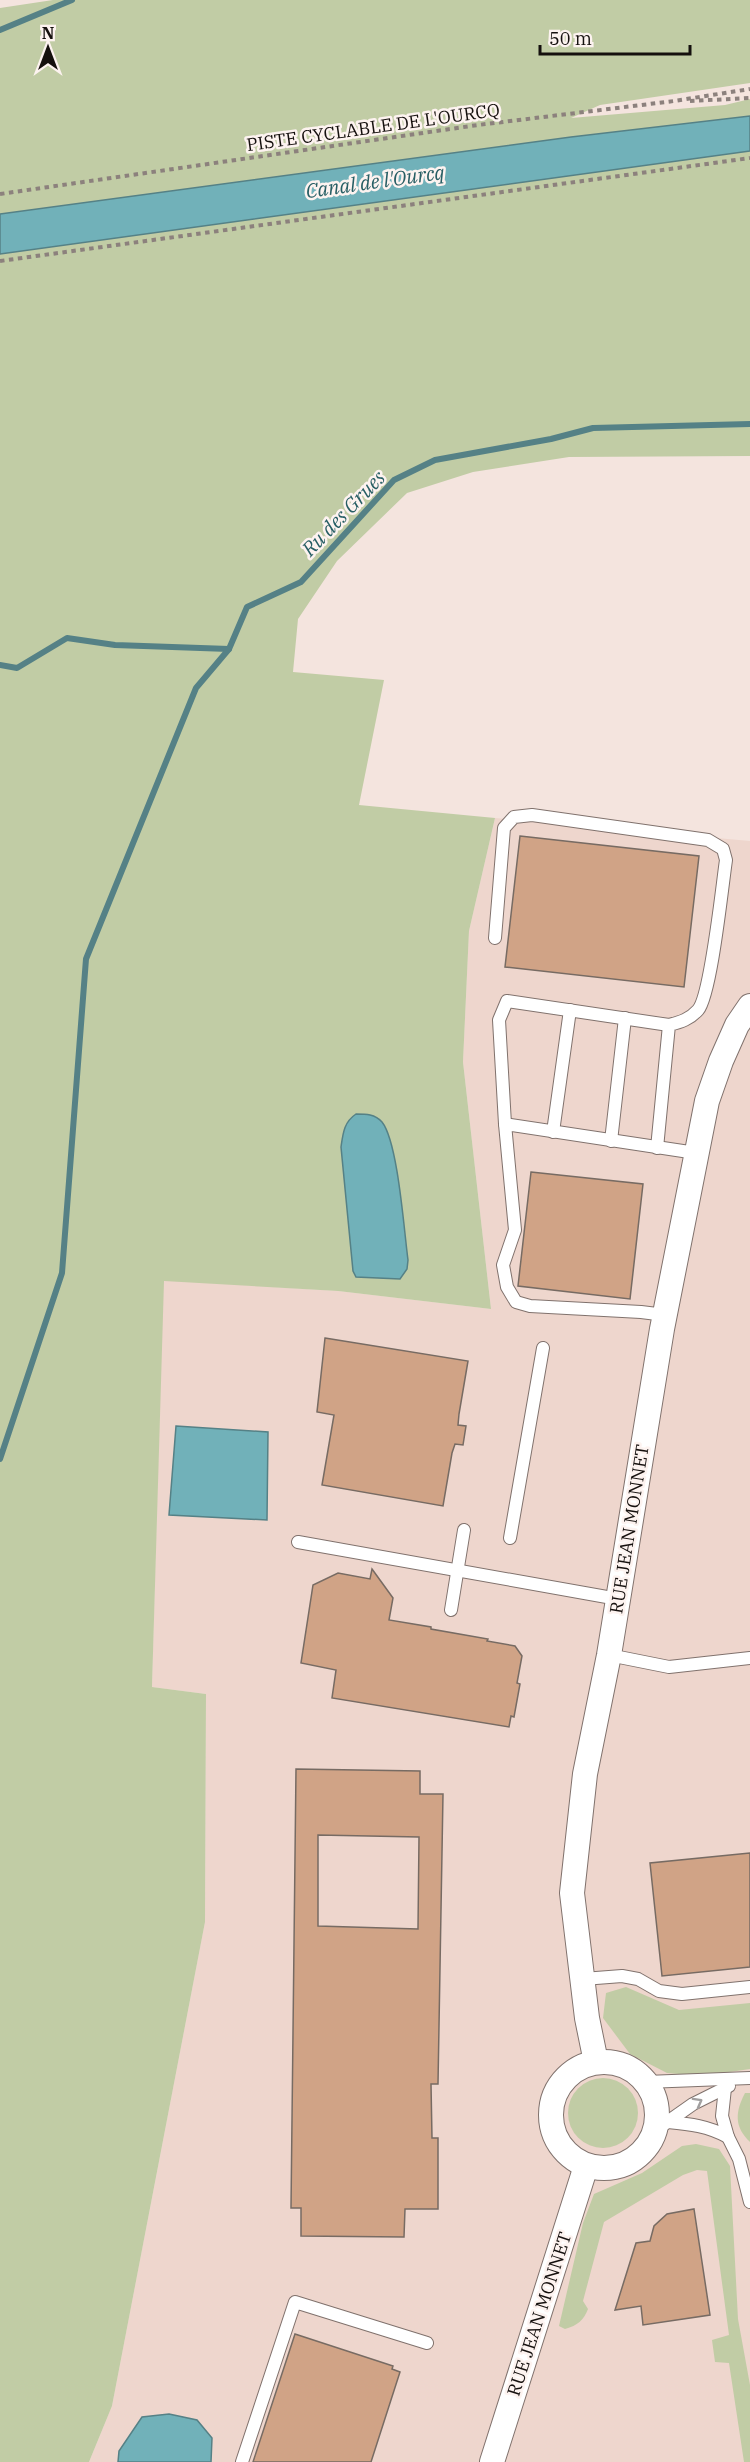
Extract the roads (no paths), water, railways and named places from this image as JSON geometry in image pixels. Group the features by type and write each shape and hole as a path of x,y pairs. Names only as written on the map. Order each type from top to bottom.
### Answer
{"street":[{"name":"RUE JEAN MONNET","path":"596,2062 586,2018 584,1979 572,1893 585,1774 609,1656 665,1315 707,1101 737,1025 750,1006"},
{"path":"596,2062 610,2062 624,2065 646,2082 657,2105 662,2126 636,2158 620,2166 603,2169 586,2166 571,2158 560,2146 553,2132 550,2115 552,2100 558,2086 568,2075 596,2062"},
{"name":"RUE JEAN MONNET","path":"492,2462 586,2166"}],"lane":[{"path":"495,938 504,828 514,817 532,815 708,840 723,849 726,860 707,988 699,1009 686,1020 669,1025 507,1001 499,1020 505,1124 515,1230 504,1265 507,1287 516,1302 530,1306 665,1315"},
{"path":"553,1132 570,1010"},
{"path":"611,1141 625,1018"},
{"path":"657,1148 669,1025"},
{"path":"505,1124 696,1153"},
{"path":"510,1538 543,1348"},
{"path":"451,1610 464,1530"},
{"path":"298,1542 618,1599"},
{"path":"609,1656 669,1667 750,1658"},
{"path":"584,1979 622,1976 638,1979 659,1991 681,1994 750,1987"},
{"path":"646,2082 747,2079"},
{"path":"662,2126 693,2104 747,2079"},
{"path":"725,2088 722,2116 728,2137 740,2159 750,2202"},
{"path":"662,2126 697,2124 713,2128 728,2137"},
{"path":"242,2462 295,2302 427,2343"}],"water":[{"name":"Canal de l'Ourcq","path":"750,116 750,151 0,254 0,214 571,137"},
{"path":"356,1114 376,1117 388,1132 400,1188 408,1260 407,1269 400,1279 356,1277 353,1271 341,1147 347,1124"},
{"path":"176,1426 268,1432 267,1520 169,1515"},
{"path":"169,2414 197,2420 212,2438 211,2462 118,2462 119,2451 142,2417"}],"waterway":[{"path":"0,30 72,0"},
{"path":"0,1459 62,1273 86,959 196,688 229,649 247,607 301,582 394,480 435,460 551,439 593,428 750,424"},
{"name":"Ru des Grues","path":"0,665 17,668 67,638 115,645 229,649"}]}
